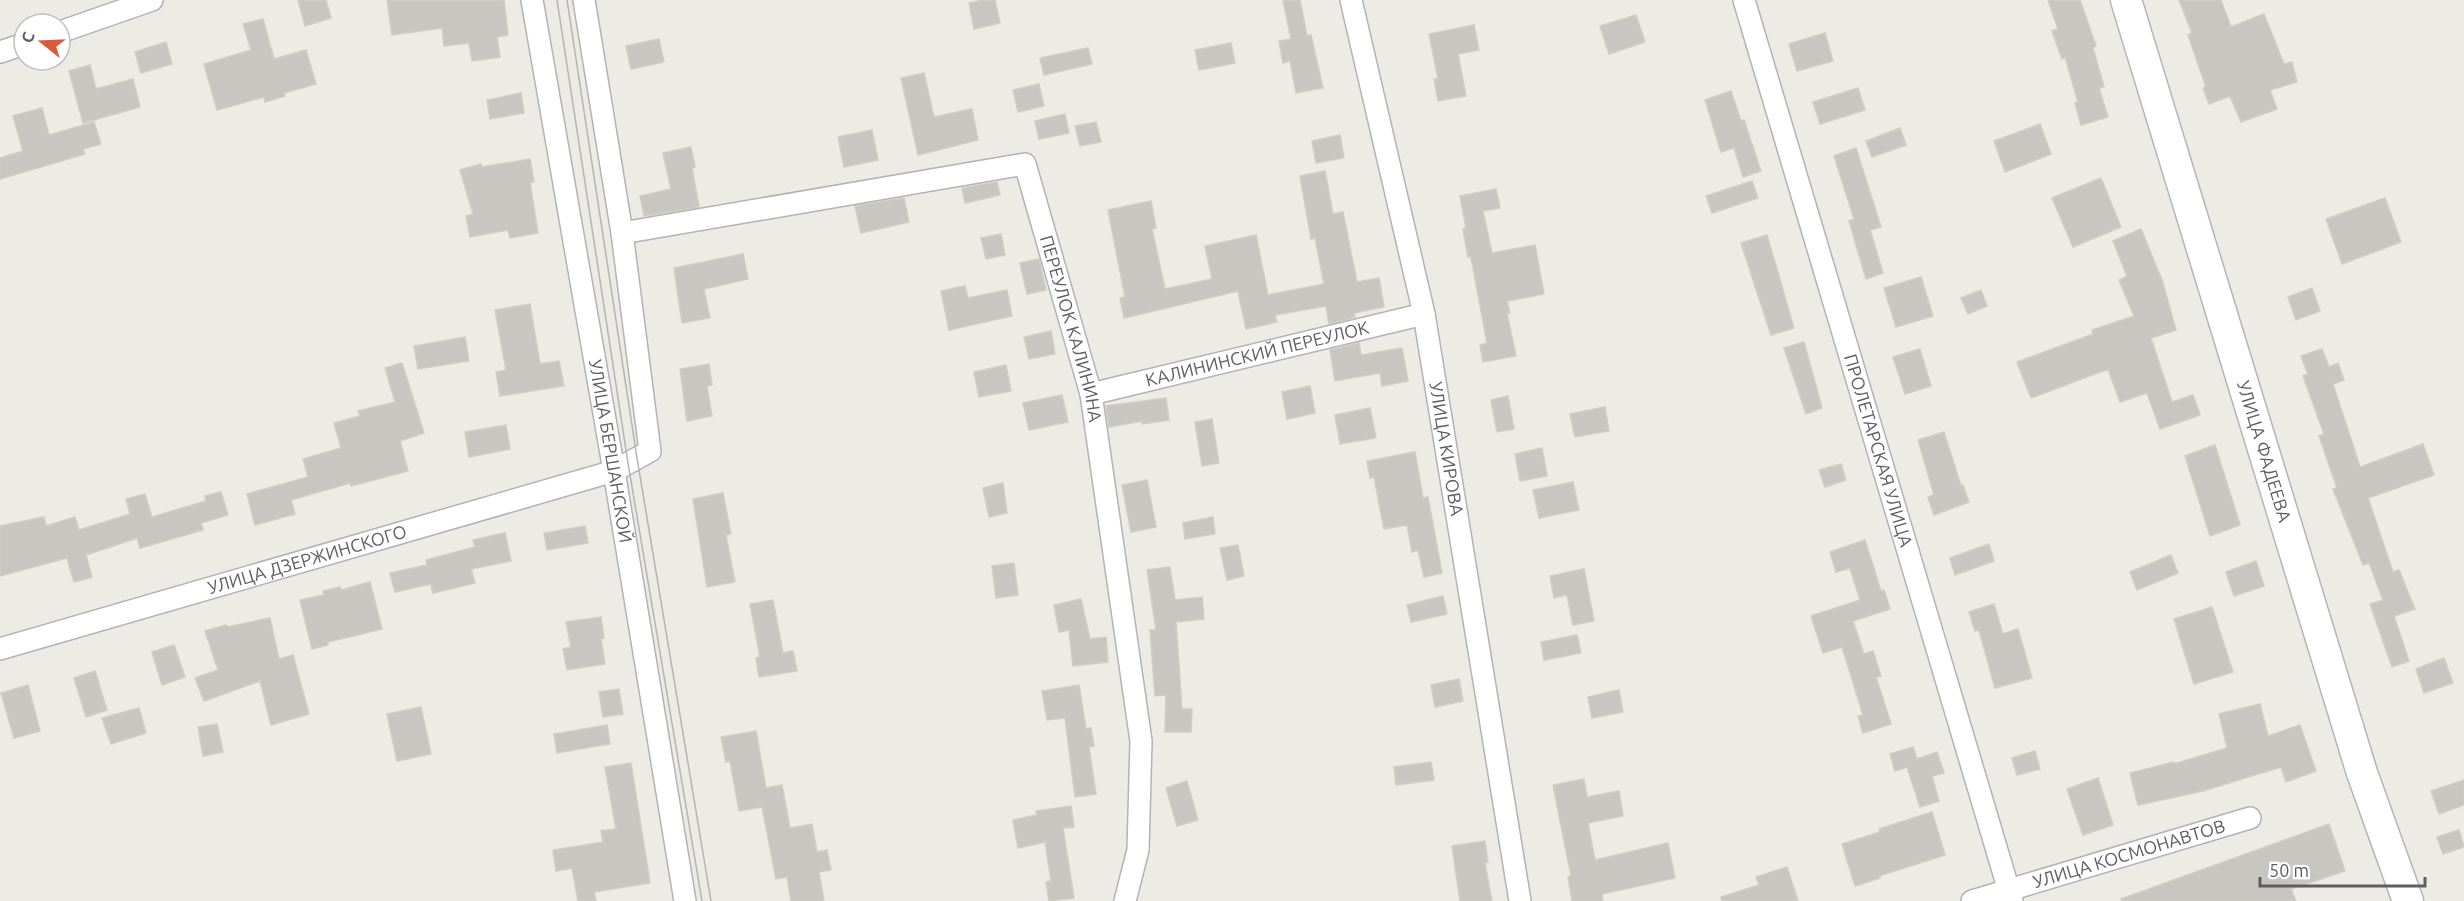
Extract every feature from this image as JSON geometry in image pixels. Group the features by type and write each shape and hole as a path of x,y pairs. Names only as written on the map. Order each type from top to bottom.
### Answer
{"main road":[{"name":"УЛИЦА ФАДЕЕВА","path":"2126,0 2362,773 2408,901"}],"street":[{"path":"72,28 152,0"},
{"name":"УЛИЦА БЕРШАНСКОЙ","path":"532,0 614,471 685,901"},
{"path":"584,0 622,233"},
{"name":"УЛИЦА КИРОВА","path":"1351,0 1424,314 1520,901"},
{"name":"ПРОЛЕТАРСКАЯ УЛИЦА","path":"1744,0 2009,895"},
{"name":"ПЕРЕУЛОК КАЛИНИНА","path":"622,233 1025,164 1091,394 1141,741 1138,850 1125,901"},
{"name":"УЛИЦА ДЗЕРЖИНСКОГО","path":"0,649 614,471 650,451 622,233"},
{"name":"КАЛИНИНСКИЙ ПЕРЕУЛОК","path":"1091,394 1424,314"},
{"name":"УЛИЦА КОСМОНАВТОВ","path":"1972,901 2009,895 2250,818"}],"building":[{"path":"298,0 326,0 331,18 305,26"},
{"path":"387,0 504,0 508,35 497,37 500,57 472,61 469,43 444,46 442,28 392,35"},
{"path":"995,0 1000,23 974,29 969,3"},
{"path":"1283,0 1300,0 1307,36 1311,35 1323,88 1296,93 1290,61 1283,63 1279,41 1291,39"},
{"path":"2048,0 2080,0 2096,46 2093,48 2104,87 2099,88 2108,117 2081,125 2075,103 2078,102 2065,57 2062,59 2052,31 2058,29"},
{"path":"2179,0 2221,0 2231,27 2264,14 2284,64 2292,62 2297,82 2270,90 2277,109 2241,122 2230,96 2209,104 2203,88 2206,87 2188,35 2192,33"},
{"path":"1636,15 1645,42 1609,54 1600,26"},
{"path":"263,19 274,59 306,50 316,84 284,93 285,96 265,102 264,97 217,110 204,64 251,50 243,24"},
{"path":"1474,25 1479,50 1458,54 1466,96 1438,101 1434,79 1438,79 1429,34"},
{"path":"1825,33 1833,61 1797,71 1789,44"},
{"path":"659,39 664,62 631,69 626,46"},
{"path":"166,42 172,64 141,73 135,52"},
{"path":"1231,43 1235,63 1199,70 1195,50"},
{"path":"1088,48 1092,64 1044,75 1040,58"},
{"path":"90,65 96,89 133,79 140,107 83,123 69,72"},
{"path":"924,73 934,117 972,109 978,140 918,155 901,78"},
{"path":"1039,84 1044,106 1018,112 1013,90"},
{"path":"1858,88 1865,110 1820,124 1813,102"},
{"path":"1731,91 1741,121 1744,120 1761,171 1743,177 1734,148 1721,152 1705,100"},
{"path":"521,93 524,113 490,119 487,100"},
{"path":"42,108 49,135 94,122 101,144 83,149 85,154 0,179 0,158 23,151 13,116"},
{"path":"1065,114 1069,133 1039,139 1035,121"},
{"path":"1096,122 1101,142 1080,146 1075,126"},
{"path":"2040,124 2051,154 2005,172 1994,141"},
{"path":"1900,128 1906,145 1872,157 1866,141"},
{"path":"872,130 878,160 844,167 838,137"},
{"path":"1340,135 1344,158 1316,163 1312,141"},
{"path":"691,147 699,207 644,216 640,196 671,189 663,153"},
{"path":"1856,148 1881,227 1870,230 1883,273 1866,279 1849,221 1854,219 1834,156"},
{"path":"530,159 534,182 530,182 538,233 510,238 508,230 470,237 466,216 473,214 460,170 481,164 482,167"},
{"path":"1325,171 1333,214 1343,212 1357,282 1379,278 1384,307 1354,313 1355,317 1329,324 1326,306 1275,315 1277,322 1246,329 1238,291 1124,318 1120,298 1125,297 1108,210 1151,201 1156,228 1152,229 1165,289 1212,279 1205,246 1256,235 1268,295 1324,284 1315,238 1311,239 1300,176"},
{"path":"2101,178 2121,227 2073,247 2052,198"},
{"path":"1752,181 1758,198 1712,213 1706,196"},
{"path":"997,182 1000,195 965,203 962,188"},
{"path":"1496,189 1500,208 1483,211 1492,253 1535,245 1544,294 1507,301 1510,313 1507,313 1516,356 1483,362 1480,345 1487,343 1471,257 1468,257 1460,196"},
{"path":"904,198 909,222 861,233 855,206"},
{"path":"2385,198 2401,242 2342,264 2326,219"},
{"path":"2141,229 2162,280 2176,330 2151,338 2172,402 2193,395 2200,415 2160,429 2147,393 2120,402 2108,369 2031,398 2017,362 2093,334 2092,330 2134,316 2119,280 2127,276 2113,241"},
{"path":"1001,234 1005,255 986,259 981,238"},
{"path":"1767,235 1794,328 1771,335 1741,243"},
{"path":"743,254 748,279 704,289 710,318 682,323 674,268"},
{"path":"1039,259 1046,290 1027,294 1020,263"},
{"path":"1921,277 1933,316 1896,327 1884,288"},
{"path":"965,286 968,298 1007,290 1012,316 949,330 941,291"},
{"path":"2312,288 2320,311 2296,320 2288,297"},
{"path":"1981,290 1987,306 1968,314 1961,298"},
{"path":"530,304 540,364 559,361 564,386 500,396 496,372 506,370 495,310"},
{"path":"1051,331 1055,354 1029,359 1024,337"},
{"path":"465,337 469,361 418,369 414,346"},
{"path":"1804,342 1822,408 1806,414 1784,348"},
{"path":"1359,343 1361,355 1402,348 1408,381 1382,386 1380,373 1335,381 1330,350"},
{"path":"1920,349 1931,386 1905,394 1893,357"},
{"path":"2322,349 2329,367 2338,363 2344,380 2333,384 2360,467 2423,444 2434,475 2368,498 2393,572 2399,570 2415,609 2394,616 2409,661 2392,667 2370,604 2383,600 2369,563 2363,565 2333,489 2337,488 2319,436 2324,434 2303,376 2308,374 2301,356"},
{"path":"402,363 424,433 400,441 408,471 351,486 350,483 291,500 295,514 255,525 247,494 308,477 303,459 341,448 334,423 360,416 358,411 395,402 385,368"},
{"path":"709,364 712,385 707,386 712,416 687,421 680,369"},
{"path":"1006,365 1011,391 979,397 974,372"},
{"path":"1310,386 1315,413 1287,419 1282,392"},
{"path":"1062,395 1068,422 1029,430 1023,403"},
{"path":"1508,396 1514,429 1497,432 1491,400"},
{"path":"1166,398 1169,420 1142,424 1142,421 1109,427 1106,406"},
{"path":"1605,407 1609,431 1575,437 1570,414"},
{"path":"1370,408 1376,438 1340,444 1335,415"},
{"path":"1212,419 1219,463 1202,466 1195,422"},
{"path":"506,425 510,449 469,457 465,432"},
{"path":"1944,432 1961,486 1963,485 1969,502 1934,515 1928,497 1934,495 1918,440"},
{"path":"2215,445 2240,525 2210,536 2185,456"},
{"path":"1542,448 1547,476 1520,481 1515,454"},
{"path":"1415,452 1423,498 1428,497 1442,573 1424,577 1418,550 1412,552 1407,525 1384,529 1374,477 1370,478 1367,461"},
{"path":"1841,464 1846,480 1825,487 1819,470"},
{"path":"1147,480 1156,527 1131,532 1122,485"},
{"path":"1573,482 1579,510 1539,518 1533,490"},
{"path":"1003,483 1007,513 989,517 983,488"},
{"path":"221,492 228,515 201,523 203,530 140,548 137,538 86,555 92,577 74,582 67,558 0,576 0,526 44,517 46,526 75,517 79,530 130,514 126,499 145,494 152,517 206,501 205,496"},
{"path":"723,493 731,534 726,535 735,582 707,587 693,499"},
{"path":"1213,517 1215,534 1185,539 1183,523"},
{"path":"585,526 588,543 547,550 544,533"},
{"path":"505,533 511,561 471,569 475,583 433,593 431,584 395,592 390,573 427,565 426,560 475,547 473,540"},
{"path":"1865,540 1881,591 1884,590 1890,609 1853,621 1864,654 1873,651 1881,676 1876,677 1891,724 1863,733 1858,716 1863,715 1842,647 1823,653 1811,616 1860,600 1850,568 1836,572 1830,552"},
{"path":"1989,544 1994,561 1955,575 1950,558"},
{"path":"1238,545 1244,576 1227,580 1220,548"},
{"path":"2171,555 2178,573 2137,590 2130,572"},
{"path":"2256,561 2264,586 2234,596 2226,572"},
{"path":"1014,563 1018,595 996,598 992,566"},
{"path":"1170,567 1175,600 1202,597 1204,619 1176,622 1182,709 1192,709 1191,732 1165,732 1166,695 1155,696 1150,630 1156,630 1147,570"},
{"path":"1584,569 1594,621 1573,625 1567,595 1554,598 1550,576"},
{"path":"370,582 382,629 328,642 328,645 312,649 300,600 324,595 323,591 340,587 341,590"},
{"path":"1443,596 1447,614 1411,622 1407,605"},
{"path":"1081,599 1090,639 1106,637 1108,662 1073,666 1069,630 1059,632 1054,605"},
{"path":"773,600 783,653 793,651 797,671 759,677 756,658 760,657 750,604"},
{"path":"1994,604 2003,634 2018,629 2032,678 1995,688 1979,630 1975,631 1969,612"},
{"path":"2212,607 2233,672 2194,684 2174,619"},
{"path":"601,617 604,638 601,639 605,664 567,670 563,649 571,647 566,622"},
{"path":"270,618 279,659 293,655 309,714 271,725 260,681 204,701 195,678 218,670 205,631"},
{"path":"1577,635 1581,653 1544,660 1541,642"},
{"path":"174,645 185,677 162,685 152,652"},
{"path":"2444,658 2453,683 2424,693 2416,669"},
{"path":"95,671 107,710 86,717 74,678"},
{"path":"1459,679 1463,701 1435,707 1431,685"},
{"path":"28,685 40,731 14,738 1,693"},
{"path":"1079,685 1086,729 1091,728 1094,746 1089,747 1096,794 1075,797 1065,718 1047,720 1042,691"},
{"path":"619,689 623,714 603,717 599,692"},
{"path":"1619,690 1623,712 1592,718 1588,697"},
{"path":"2260,704 2268,736 2300,725 2316,771 2286,782 2281,767 2203,791 2138,805 2130,773 2174,762 2174,764 2227,748 2219,714"},
{"path":"421,707 431,754 397,761 387,714"},
{"path":"139,708 146,733 111,744 102,718"},
{"path":"217,724 223,752 203,756 198,727"},
{"path":"607,725 610,744 557,753 554,734"},
{"path":"756,731 766,788 782,785 790,828 812,824 817,852 827,850 831,870 819,872 824,901 791,901 787,877 776,879 762,807 739,811 730,761 726,762 721,737"},
{"path":"1913,747 1917,759 1937,752 1944,773 1932,776 1939,801 1920,807 1907,767 1895,771 1890,754"},
{"path":"2035,751 2040,769 2017,775 2012,758"},
{"path":"1431,762 1434,780 1396,785 1394,767"},
{"path":"631,763 650,883 594,892 596,901 578,901 572,868 556,871 553,850 603,842 601,831 616,829 605,767"},
{"path":"2098,778 2113,825 2083,835 2067,789"},
{"path":"1584,779 1587,797 1619,791 1623,816 1588,823 1595,860 1668,843 1675,878 1602,894 1603,901 1572,901 1568,877 1571,876 1553,785"},
{"path":"2464,780 2464,805 2439,814 2431,791"},
{"path":"1187,781 1198,820 1177,826 1166,788"},
{"path":"1071,806 1074,827 1063,828 1074,898 1049,901 1046,882 1051,881 1045,842 1018,848 1013,820 1037,815 1036,811"},
{"path":"1932,812 1945,855 1855,886 1842,844"},
{"path":"2329,824 2345,871 2291,889 2296,901 2122,901 2121,899"},
{"path":"2459,830 2464,847 2443,854 2437,837"},
{"path":"1485,841 1488,862 1485,863 1492,901 1460,901 1452,846"},
{"path":"1787,867 1798,901 1722,901 1721,897 1759,885 1756,877"}],"tram line":[{"path":"557,0 628,463 702,901"},
{"path":"567,0 637,458 711,901"}]}
